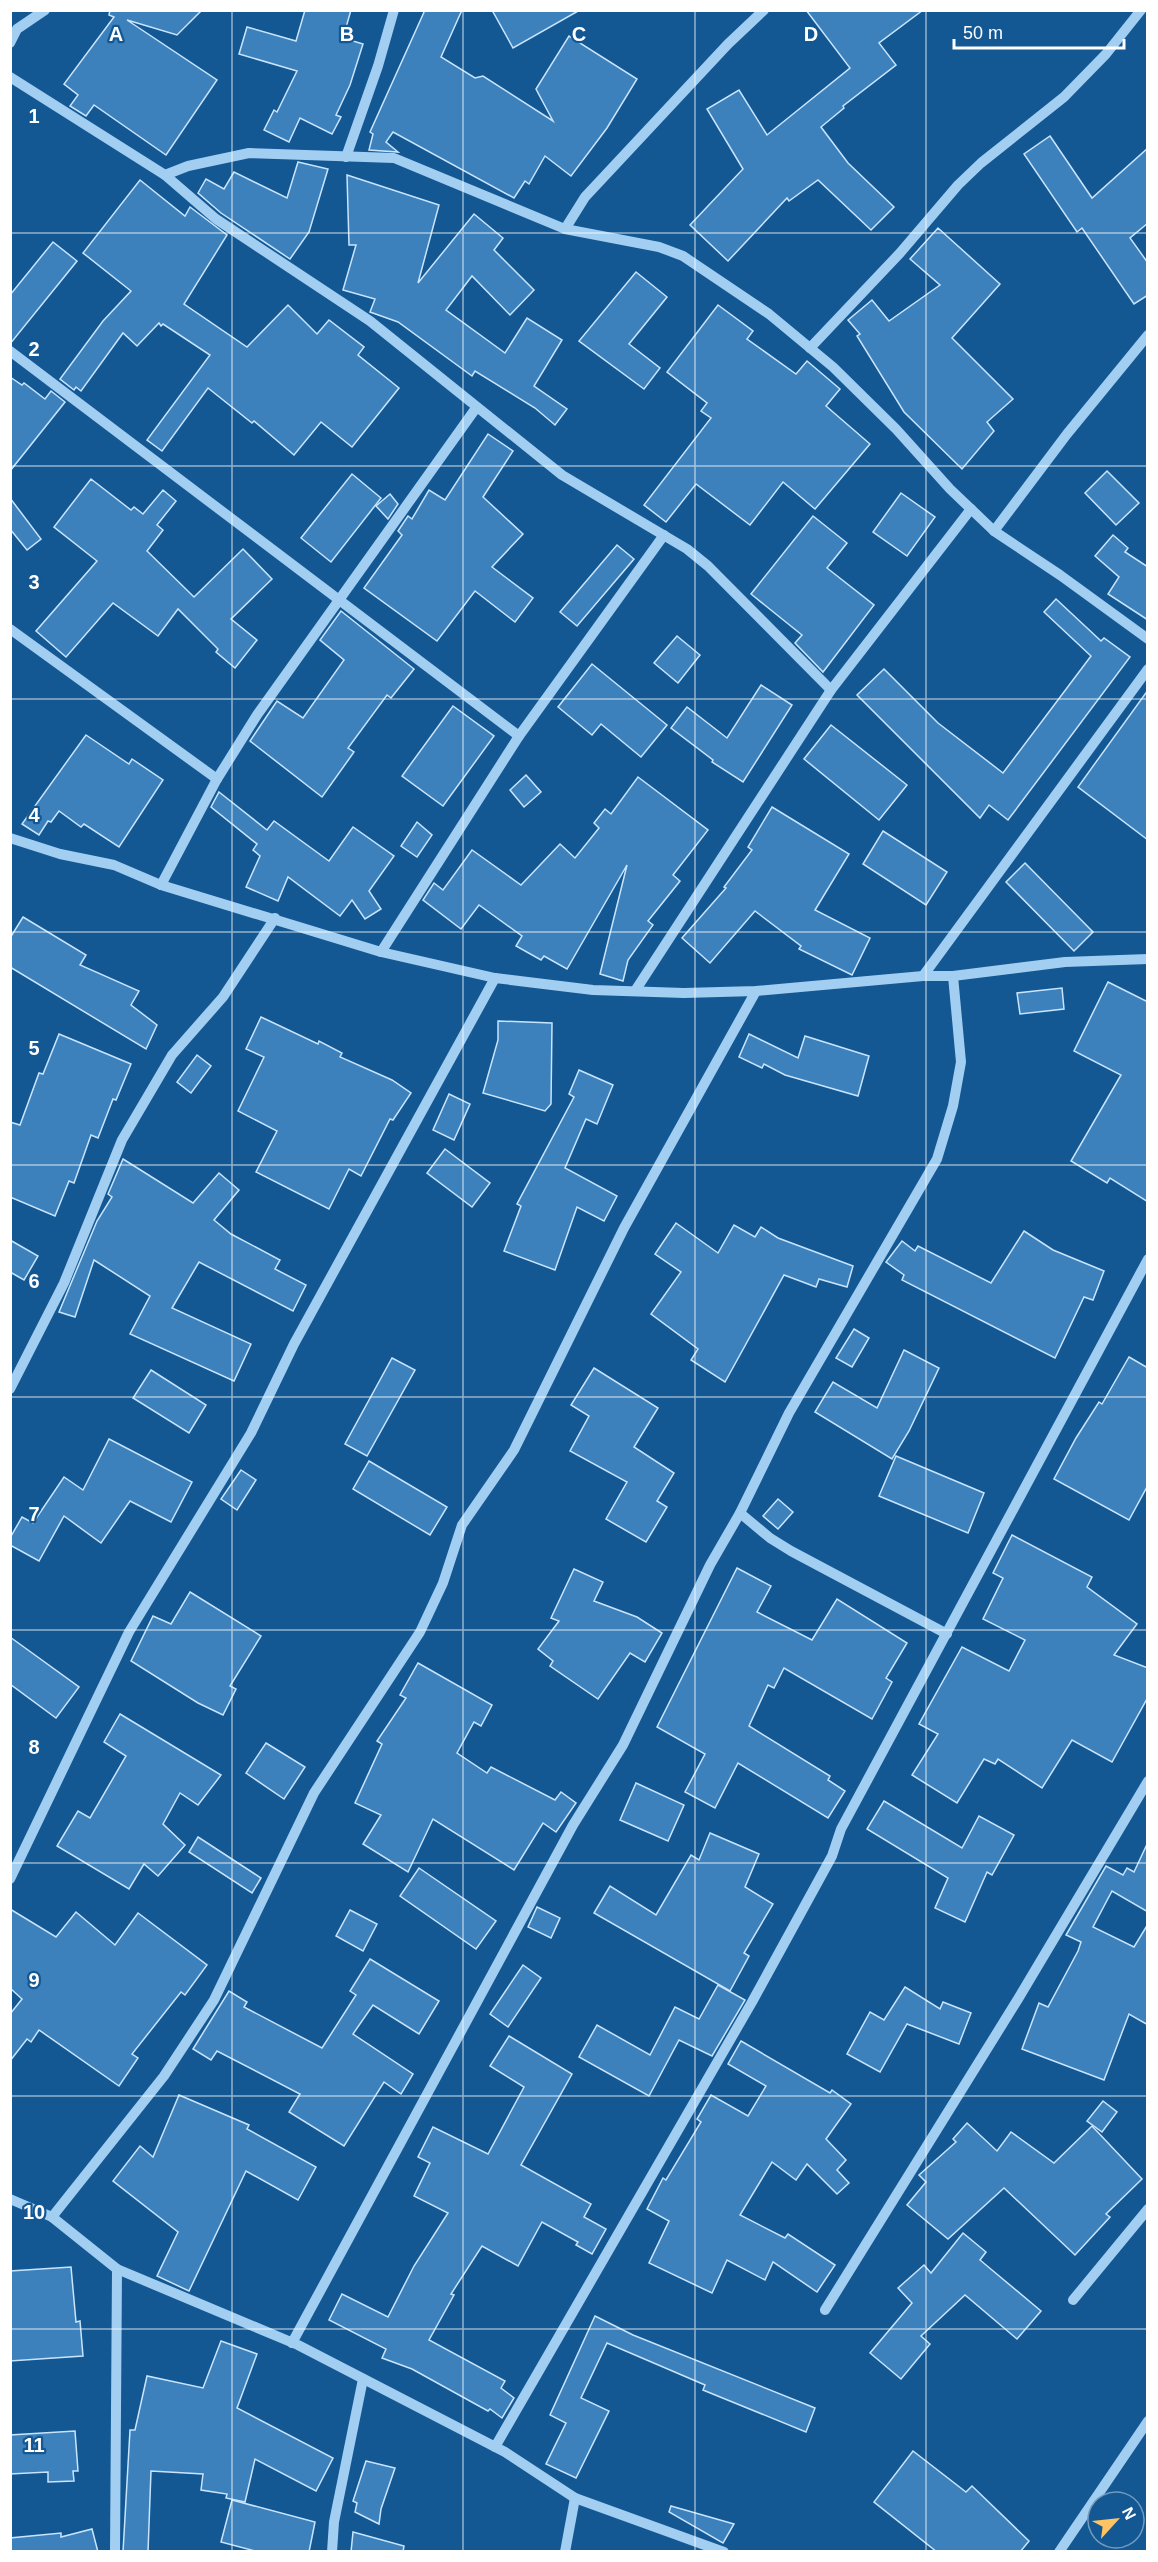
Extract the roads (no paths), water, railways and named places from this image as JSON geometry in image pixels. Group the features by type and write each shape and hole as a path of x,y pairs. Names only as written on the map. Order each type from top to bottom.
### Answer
{"street":[{"path":"10,43 17,29 45,10"},
{"path":"346,157 378,66 394,10"},
{"path":"565,229 585,197 728,45 764,10"},
{"path":"810,348 900,253 958,186 981,163 1064,97 1106,54 1142,10"},
{"path":"10,77 165,175 216,219 370,321 562,475 687,549 708,566 831,690"},
{"path":"165,175 188,165 249,153 394,158 565,229 659,247 683,256 770,314 810,348 896,429 970,509 994,531 1060,575 1148,639"},
{"path":"994,531 1148,335"},
{"path":"10,351 519,736"},
{"path":"161,885 217,779 257,715 476,408"},
{"path":"635,991 831,690 970,509"},
{"path":"381,952 519,736 664,535"},
{"path":"10,629 217,779"},
{"path":"923,976 1148,669"},
{"path":"12,840 60,855 114,865 161,885 381,952 495,978 593,990 756,991 923,976 953,976 1065,962 1148,959"},
{"path":"10,1389 63,1283 122,1140 172,1055 223,997 275,918"},
{"path":"291,2343 573,1825 623,1745 710,1565 740,1513 789,1413 937,1159 953,1106 961,1062 953,976"},
{"path":"10,1879 129,1632 251,1433 294,1344 495,978"},
{"path":"52,2217 164,2076 214,2000 314,1793 420,1632 443,1583 462,1525 514,1450 624,1228 756,991"},
{"path":"495,2447 752,2002 832,1856 841,1829 1148,1259"},
{"path":"740,1513 770,1538 791,1551 947,1634"},
{"path":"825,2310 1023,1990 1148,1781"},
{"path":"10,2199 52,2217 117,2269 291,2343 495,2447 575,2498 723,2552"},
{"path":"1073,2300 1148,2209"},
{"path":"116,2552 117,2269"},
{"path":"332,2552 334,2522 363,2379"},
{"path":"1059,2552 1148,2421"},
{"path":"565,2552 575,2498"}]}
